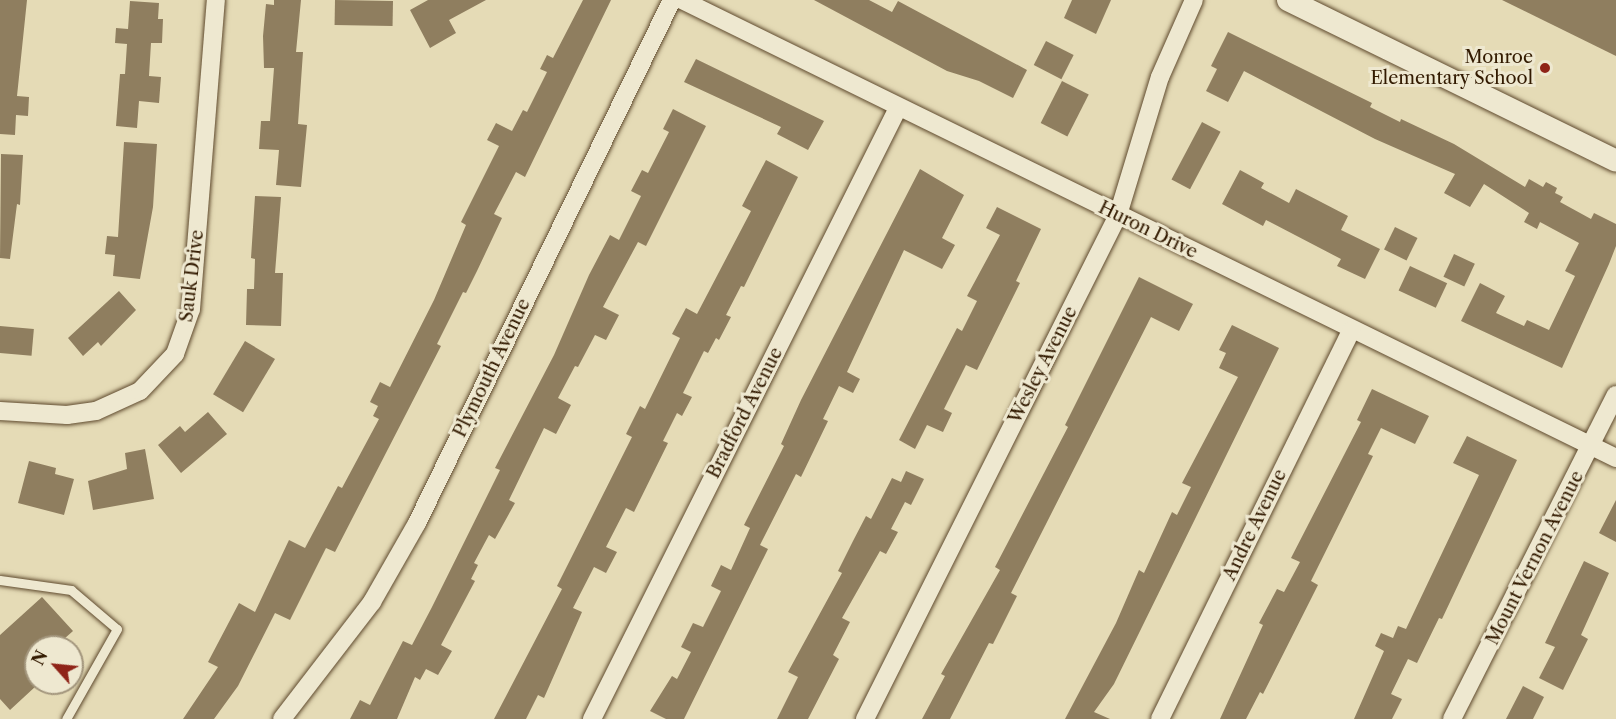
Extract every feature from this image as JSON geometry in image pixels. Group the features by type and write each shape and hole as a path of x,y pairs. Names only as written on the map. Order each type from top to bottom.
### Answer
{"street":[{"name":"Sauk Drive","path":"0,411 67,415 96,411 140,391 175,354 191,309 216,0"},
{"name":"Plymouth Avenue","path":"282,719 372,602 417,523 672,0"},
{"name":"Huron Drive","path":"682,0 898,108 1616,458"},
{"name":"Wesley Avenue","path":"866,719 1118,215 1160,77 1194,0"},
{"path":"1288,0 1616,161"},
{"name":"Bradford Avenue","path":"592,719 898,108"},
{"name":"Andre Avenue","path":"1160,719 1351,330"},
{"name":"Mount Vernon Avenue","path":"1452,719 1592,447 1616,395"}],"lane":[{"path":"0,580 71,590 117,629 66,719"}],"building":[{"path":"0,0 27,0 17,96 29,97 28,116 16,115 15,135 0,134"},
{"path":"274,0 301,0 296,52 303,52 298,124 307,125 301,187 276,185 279,150 259,149 261,121 270,121 274,68 264,68 263,36 266,4 274,5"},
{"path":"335,0 393,1 393,26 335,25"},
{"path":"428,0 486,0 449,20 456,33 430,48 410,10"},
{"path":"583,0 611,0 525,177 516,172 494,214 502,218 466,293 463,292 437,344 441,346 335,552 326,548 290,620 275,613 238,686 214,719 183,719 218,667 208,662 239,603 255,612 289,540 305,548 338,486 342,488 379,419 373,416 378,406 370,402 380,382 390,387 434,300 466,225 461,222 499,146 487,140 496,123 512,131 523,110 527,112 547,72 540,69 547,55 553,58"},
{"path":"814,0 869,0 892,12 898,1 1027,70 1013,98 979,81 947,71"},
{"path":"1072,0 1111,0 1096,34 1064,18"},
{"name":"Monroe Elementary School","path":"1502,0 1616,0 1616,56"},
{"path":"130,1 159,3 158,19 163,19 162,43 151,43 149,76 161,77 159,103 139,101 137,128 116,126 120,74 125,74 127,44 115,43 116,28 128,29"},
{"path":"1228,32 1372,103 1370,107 1400,122 1401,119 1454,144 1525,187 1529,179 1543,187 1546,182 1557,188 1555,193 1563,197 1560,202 1591,219 1594,213 1616,224 1616,246 1562,368 1461,321 1480,283 1505,296 1496,313 1524,326 1527,320 1549,330 1575,276 1565,271 1579,243 1540,222 1537,229 1524,222 1529,213 1484,184 1470,207 1444,193 1455,174 1375,139 1244,71 1228,102 1206,91 1217,69 1211,66"},
{"path":"1046,41 1074,55 1061,79 1034,65"},
{"path":"696,59 824,121 808,150 777,134 781,127 684,82"},
{"path":"1062,81 1089,95 1067,136 1041,123"},
{"path":"673,109 706,126 646,246 638,242 603,307 619,315 606,340 595,335 578,367 575,366 558,398 571,405 556,434 544,428 509,500 515,503 495,539 489,535 474,563 478,565 471,579 475,581 441,645 452,651 438,675 426,669 420,680 415,677 397,719 350,719 360,700 370,705 403,641 412,645 500,470 495,468 554,355 589,275 610,235 619,240 641,196 631,191 642,170 648,173 669,132 663,129"},
{"path":"1202,122 1221,132 1190,189 1171,179"},
{"path":"124,142 157,144 153,207 140,279 113,276 115,255 105,254 107,236 118,237"},
{"path":"1,154 23,155 20,205 17,204 10,259 0,258"},
{"path":"766,160 798,177 744,287 741,286 726,315 731,317 719,340 716,338 708,353 704,351 683,393 692,397 682,416 677,413 663,441 668,443 634,512 626,508 606,547 617,552 606,573 594,567 573,608 582,612 544,698 538,695 526,719 494,719 562,589 557,586 632,437 626,434 640,406 645,409 680,338 672,334 686,308 697,314 751,211 742,206"},
{"path":"920,169 964,195 942,238 955,245 942,269 904,250 847,372 860,379 853,393 839,386 823,419 828,421 801,477 796,474 760,545 768,549 684,719 666,719 650,711 672,676 677,679 691,652 681,647 693,623 703,627 721,591 711,586 721,565 731,570 750,528 744,525 784,446 781,444 801,400"},
{"path":"1240,170 1264,183 1261,188 1289,203 1296,189 1348,216 1341,230 1380,249 1365,279 1337,266 1341,259 1266,220 1263,226 1222,204"},
{"path":"255,196 281,197 275,273 283,273 281,326 246,325 247,289 254,289 255,259 251,258"},
{"path":"997,207 1041,229 1016,281 1020,283 977,370 966,365 944,409 952,413 943,432 927,425 915,449 899,440 957,328 962,331 977,301 967,296 1000,235 986,228"},
{"path":"1395,227 1417,238 1407,260 1384,249"},
{"path":"1454,254 1475,264 1464,286 1443,277"},
{"path":"1410,266 1447,283 1436,308 1399,290"},
{"path":"1139,277 1193,304 1179,331 1151,317 1011,593 1017,596 993,644 989,643 950,719 922,719 945,676 941,674 1000,570 995,567 1068,427 1065,425"},
{"path":"119,291 136,310 101,346 98,342 83,356 68,338"},
{"path":"1232,325 1279,348 1114,684 1094,712 1110,719 1065,719 1116,623 1139,570 1144,573 1172,512 1177,515 1191,487 1182,483 1238,377 1219,368 1226,353 1219,350"},
{"path":"0,326 34,329 32,356 0,353"},
{"path":"245,341 275,359 243,412 213,394"},
{"path":"1372,389 1429,416 1415,444 1381,428 1368,454 1373,456 1311,581 1318,585 1263,694 1260,692 1246,719 1220,719 1263,625 1259,623 1277,589 1284,592 1300,562 1291,558 1361,422 1357,420"},
{"path":"208,412 227,434 181,473 158,445 180,426 185,432"},
{"path":"1467,436 1517,460 1442,619 1439,618 1417,663 1408,659 1391,694 1402,699 1392,719 1354,719 1384,651 1375,646 1381,633 1393,638 1398,626 1406,629 1479,475 1453,463"},
{"path":"145,449 154,499 93,510 88,481 127,469 125,453"},
{"path":"29,461 56,468 55,474 74,479 64,515 18,503"},
{"path":"906,471 924,479 911,505 905,502 891,529 898,532 886,554 880,551 842,618 850,622 833,655 839,659 808,719 777,719 798,677 788,672 842,573 838,571 866,516 871,519 892,478 901,482"},
{"path":"1616,500 1616,542 1599,533"},
{"path":"1584,561 1609,573 1581,635 1588,639 1563,690 1539,678 1555,647 1545,643"},
{"path":"42,597 73,631 68,635 24,635 24,695 26,695 10,710 0,699 0,635"},
{"path":"1523,686 1544,697 1533,719 1506,719"}],"place":[{"name":"Monroe Elementary School","path":"1545,68"}]}
